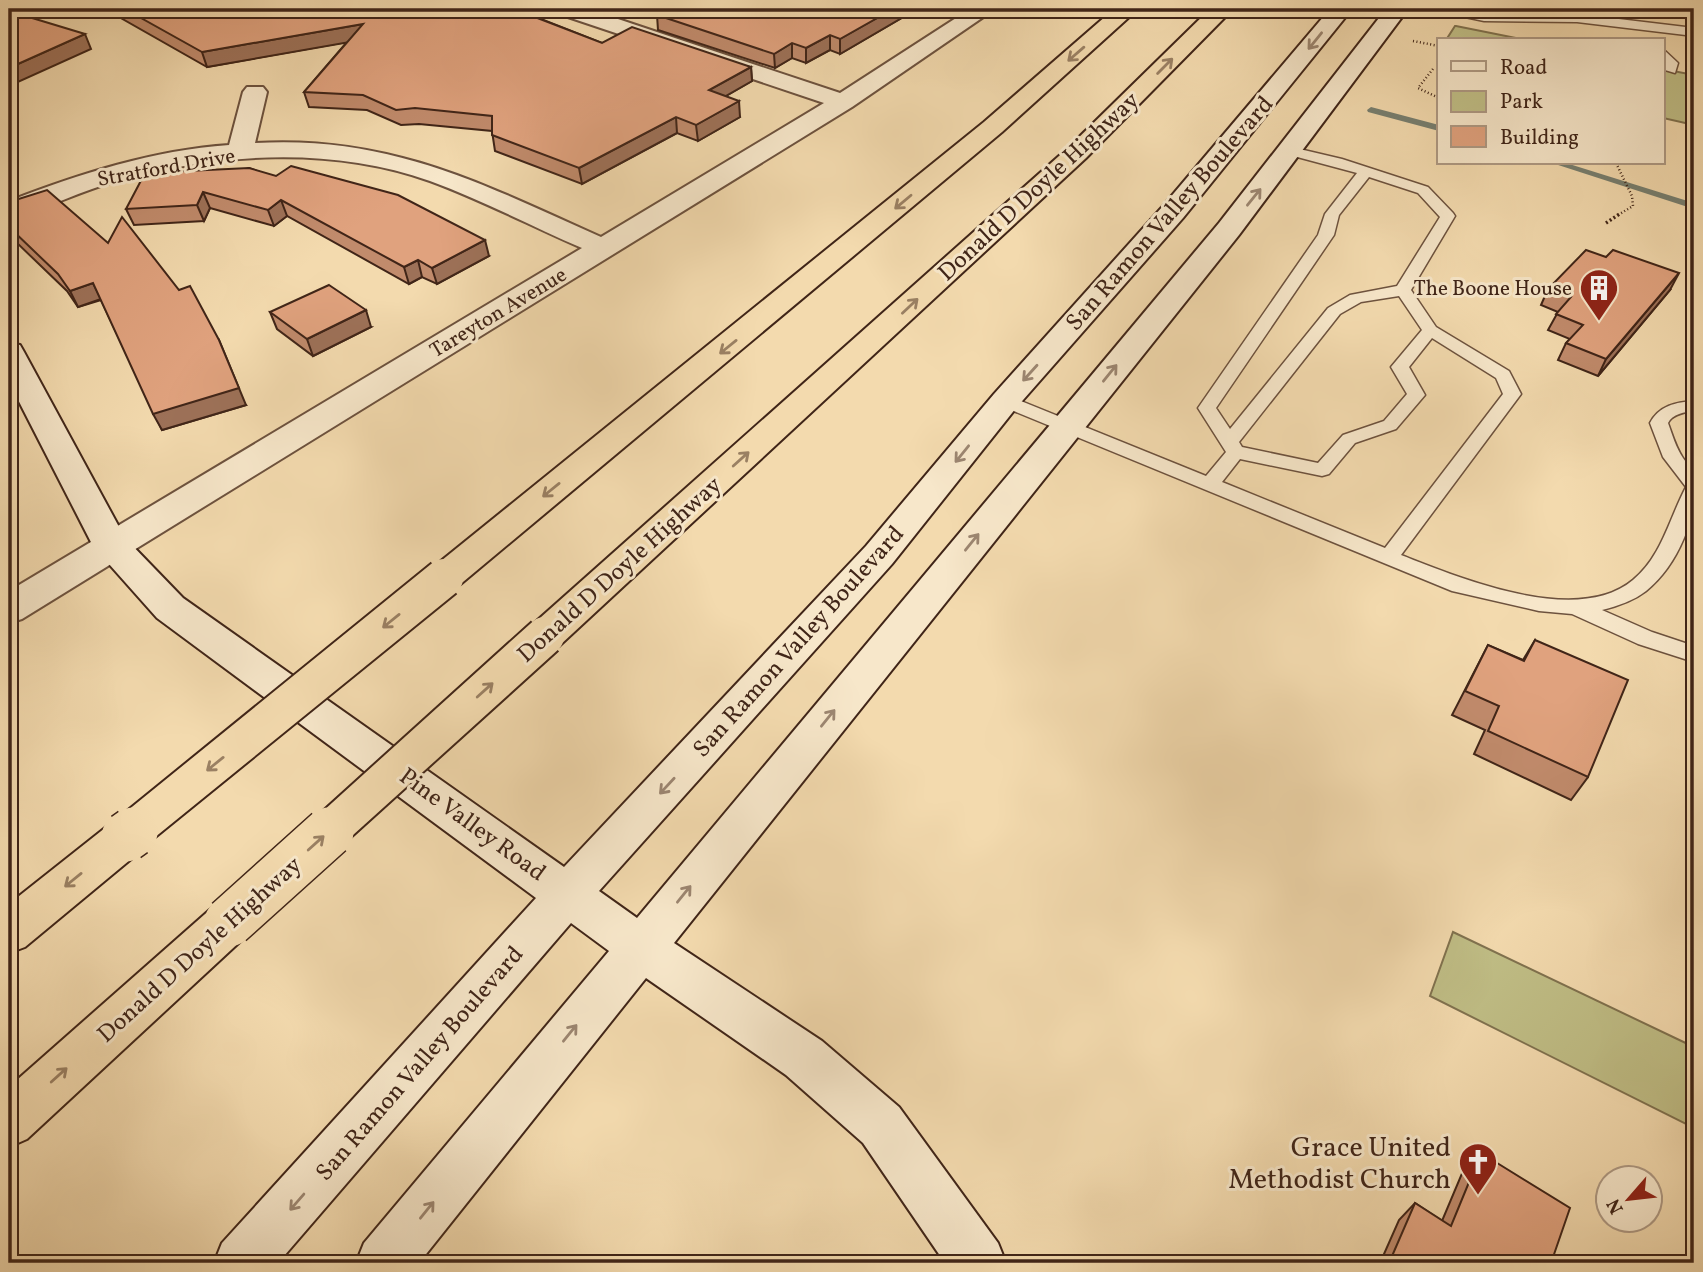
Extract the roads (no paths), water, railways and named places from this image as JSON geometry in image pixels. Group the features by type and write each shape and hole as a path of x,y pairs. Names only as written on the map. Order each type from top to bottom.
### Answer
{"highway":[{"path":"9,932 993,128 1127,9"},
{"name":"Donald D Doyle Highway","path":"9,1121 1077,153 1222,9"}],"street":[{"path":"9,18 29,9"},
{"path":"567,9 843,102"},
{"path":"600,20 622,9"},
{"name":"Tareyton Avenue","path":"9,609 843,102 984,9"},
{"name":"San Ramon Valley Boulevard","path":"242,1263 569,893 879,555 1005,401 1173,212 1341,9"},
{"name":"San Ramon Valley Boulevard","path":"384,1263 1291,151 1397,9"},
{"path":"240,152 255,92"},
{"name":"Stratford Drive","path":"9,210 89,180 158,163 240,152 314,152 377,159 438,175 604,248"},
{"name":"Pine Valley Road","path":"9,352 111,546 170,608 569,893 640,947 804,1058 881,1125 978,1263"}],"lane":[{"path":"1433,9 1485,18 1577,18 1694,32"},
{"path":"1644,24 1649,38"},
{"path":"1664,54 1672,62 1671,70"},
{"path":"1210,484 1233,446 1334,311 1356,298 1403,290 1448,216 1423,190 1291,151"},
{"path":"1366,171 1332,214 1326,235 1207,408 1233,446 1322,470 1349,439 1390,425 1416,395 1400,367 1430,330"},
{"path":"1388,558 1512,394 1503,375 1430,330 1403,290"},
{"path":"1005,401 1459,586 1535,604 1580,609 1644,639 1694,654"},
{"path":"1694,406 1682,407 1663,415 1659,423 1672,457 1694,484"},
{"path":"1580,609 1632,592 1659,564 1694,490"}],"waterway":[{"path":"1371,110 1437,127"},
{"path":"1560,164 1694,206"}],"place":[{"name":"The Boone House","path":"1599,322"},
{"name":"Grace United Methodist Church","path":"1478,1196"}]}
